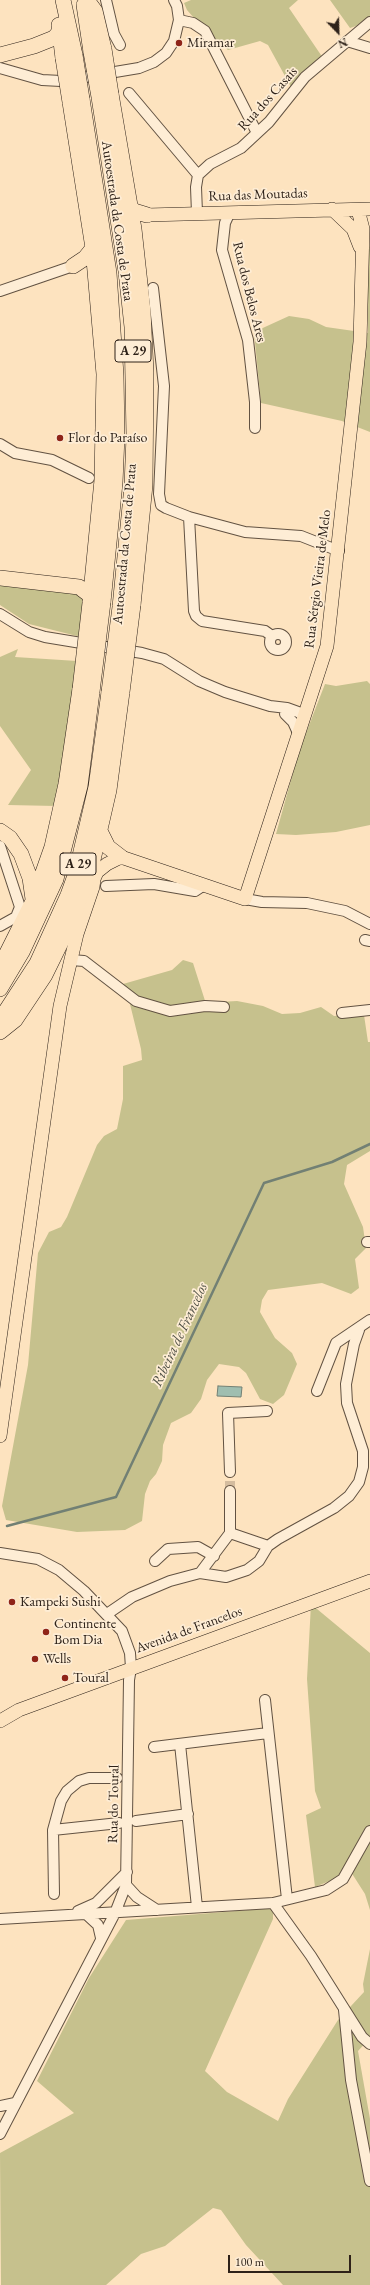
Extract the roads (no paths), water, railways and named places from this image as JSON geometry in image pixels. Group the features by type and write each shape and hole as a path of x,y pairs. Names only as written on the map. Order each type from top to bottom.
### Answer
{"highway":[{"name":"Autoestrada da Costa de Prata","path":"84,0 98,50 105,96 132,328 134,443 126,606"},
{"name":"A 29","path":"87,0 95,10 98,50"},
{"name":"A 29","path":"64,1 59,23 59,32 67,55"},
{"name":"A 29","path":"0,989 22,952 45,907 56,879 80,786 86,690 95,600 93,574 102,480 104,374 96,278 76,101 67,55 64,1"},
{"path":"0,55 34,46 54,38 59,32"},
{"path":"34,46 59,50 67,55"},
{"name":"A 29","path":"0,1032 15,1020 45,975 72,920 92,864 109,790 116,692 126,606 145,485 146,372 143,311 134,229 105,96"},
{"name":"Autoestrada da Costa de Prata","path":"76,101 109,273 116,375 117,436 115,483 95,600"},
{"path":"129,205 134,211 147,215 134,229"},
{"path":"73,266 85,258 92,248"},
{"path":"73,266 86,269 96,278"},
{"path":"0,573 77,580 93,574"},
{"path":"0,578 79,587 95,600"},
{"name":"A 29","path":"0,967 33,901 48,861 62,804 86,690"},
{"name":"A 29","path":"0,1020 36,963 68,895 76,873 116,692"},
{"path":"0,831 10,838 21,854 30,878 33,901"},
{"path":"100,833 108,847 121,857"}],"main road":[{"name":"Rua Sérgio Vieira de Melo","path":"245,899 327,646 339,551 360,342 362,226 332,209"},
{"name":"Rua das Moutadas","path":"147,215 364,209"},
{"path":"362,226 364,209"},
{"path":"100,886 97,872 107,864 121,857 137,864 245,899"},
{"path":"0,1436 60,1006 77,934 100,886 114,869 137,864"},
{"name":"Avenida de Francelos","path":"0,1721 19,1710 370,1581"},
{"name":"Avenida de Francelos","path":"0,1710 19,1710"}],"street":[{"path":"106,0 114,34 120,45"},
{"path":"2,70 42,80 61,81 139,68 154,62 166,53 174,41 179,20 177,6 174,0"},
{"path":"179,20 193,23 205,31 257,133"},
{"name":"Rua dos Casais","path":"198,175 210,164 241,148 269,122 305,77 370,22"},
{"path":"347,41 370,48"},
{"path":"129,93 198,175 196,187 197,213"},
{"name":"Rua dos Belos Ares","path":"230,212 225,223 222,250 248,340 256,402 255,428"},
{"path":"0,291 73,266"},
{"path":"153,288 164,386 160,500 166,508 189,517 246,532 301,536 339,551"},
{"path":"0,444 15,453 52,460 89,478"},
{"path":"189,517 194,611 196,616 202,621 265,631 272,636"},
{"path":"0,614 29,632 45,637 142,653 164,659 200,681 225,692 286,711 298,712 304,717"},
{"path":"286,711 309,700"},
{"path":"286,711 298,733"},
{"path":"0,846 20,907 16,917 0,926"},
{"path":"100,886 154,884 195,891 204,885"},
{"path":"245,899 262,902 307,904 345,911 370,924"},
{"path":"71,960 84,961 136,1001 170,1011 205,1006 224,1007"},
{"path":"342,1013 370,1010"},
{"path":"317,1391 336,1343 359,1330 370,1320"},
{"path":"107,1614 132,1597 170,1581 200,1573 226,1577 247,1570 259,1560 268,1546 334,1508 349,1496 359,1482 366,1450 348,1403 346,1384 354,1344 359,1330"},
{"path":"230,1472 228,1413 267,1411"},
{"path":"200,1573 230,1533 230,1491"},
{"path":"230,1533 268,1546"},
{"path":"155,1561 168,1549 198,1547 214,1556"},
{"name":"Rua do Toural","path":"0,1553 38,1558 50,1564 84,1591 122,1631 130,1653 131,1668 129,1680 126,1885 115,1912 0,2134"},
{"path":"265,1700 287,1899"},
{"path":"154,1747 268,1733"},
{"path":"180,1744 197,1907"},
{"path":"54,1894 53,1830 61,1801 67,1791 79,1782 89,1778 117,1778"},
{"path":"136,1821 188,1814"},
{"path":"53,1830 119,1823"},
{"path":"0,1919 273,1902 326,1890 344,1879 370,1831"},
{"path":"72,1914 96,1903 127,1872"},
{"path":"126,1885 137,1897 157,1910"},
{"path":"273,1902 311,1956 362,2037 370,2044"},
{"path":"85,1913 98,1925 101,1938"},
{"path":"344,2010 351,2080 370,2181"},
{"path":"0,2106 15,2103"}],"waterway":[{"name":"Ribeira de Francelos","path":"7,1526 116,1497 264,1183 332,1162 370,1144"}],"tunnel":[{"path":"230,1472 230,1491"}],"place":[{"name":"Miramar","path":"179,43"},
{"name":"Flor do Paraíso","path":"60,438"},
{"name":"Kampeki Sushi","path":"12,1602"},
{"name":"Continente Bom Dia","path":"46,1632"},
{"name":"Wells","path":"35,1659"},
{"name":"Toural","path":"65,1678"}]}
